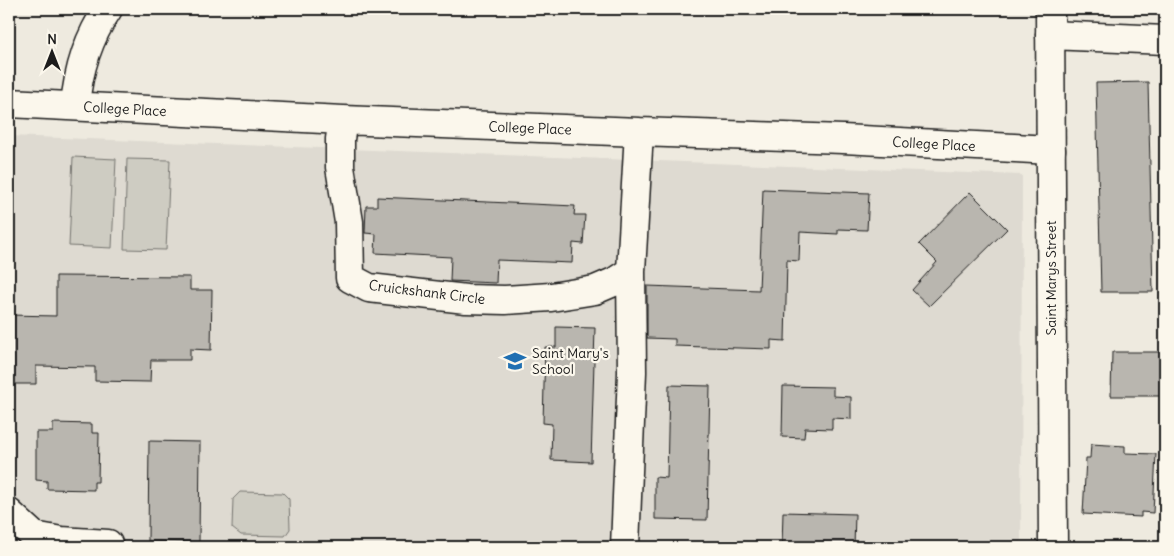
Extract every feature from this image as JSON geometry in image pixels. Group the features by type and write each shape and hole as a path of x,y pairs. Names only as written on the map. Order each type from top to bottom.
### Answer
{"street":[{"path":"76,106 77,85 86,51 108,9"},
{"path":"1050,22 1165,40"},
{"name":"Saint Marys Street","path":"1050,22 1053,547"},
{"name":"College Place","path":"9,103 343,120 843,139 1051,150"},
{"name":"Cruickshank Circle","path":"343,120 340,139 340,167 349,222 350,278 369,288 466,299 506,300 550,297 595,290 631,271"},
{"path":"625,547 632,372 631,271 639,132"},
{"path":"9,513 34,536 61,541 108,544"}],"shaded area":[{"name":"Saint Mary's School","path":"9,136 1022,175 1021,547 9,547"},
{"path":"73,157 116,159 112,248 69,246"},
{"path":"127,159 170,160 166,250 124,249"},
{"path":"9,173 12,173 9,240"},
{"path":"240,492 283,493 289,499 290,529 285,536 241,535 232,528 233,499"}],"building":[{"path":"1148,82 1153,292 1101,292 1096,83"},
{"path":"763,189 869,193 867,230 838,229 838,234 800,232 799,261 787,260 785,341 771,340 771,349 675,346 675,339 647,338 647,286 759,290"},
{"path":"970,192 1007,229 929,306 912,290 937,262 919,244"},
{"path":"377,197 575,206 574,215 585,215 583,244 573,243 572,263 497,260 496,283 450,281 451,257 375,253 376,234 365,233 366,206 377,206"},
{"path":"56,276 190,277 190,290 212,290 211,350 190,349 190,360 151,360 150,382 95,381 95,367 36,366 36,384 9,384 9,315 56,316"},
{"path":"556,327 595,328 591,462 551,460 552,424 543,423 545,347 556,347"},
{"path":"1112,352 1165,352 1165,396 1111,396"},
{"path":"669,385 710,386 707,520 655,519 655,477 667,478"},
{"path":"783,386 833,387 833,396 851,397 851,419 832,418 832,429 805,428 804,438 782,437"},
{"path":"53,423 92,424 92,433 99,433 98,482 94,482 94,490 47,489 47,481 36,480 36,432 53,432"},
{"path":"149,441 200,442 199,542 148,541"},
{"path":"1091,444 1125,446 1125,453 1156,454 1153,513 1141,512 1141,517 1083,514 1086,458 1090,458"},
{"path":"783,512 855,514 854,547 782,547"}],"place":[{"name":"Saint Mary's School","path":"515,361"}]}
